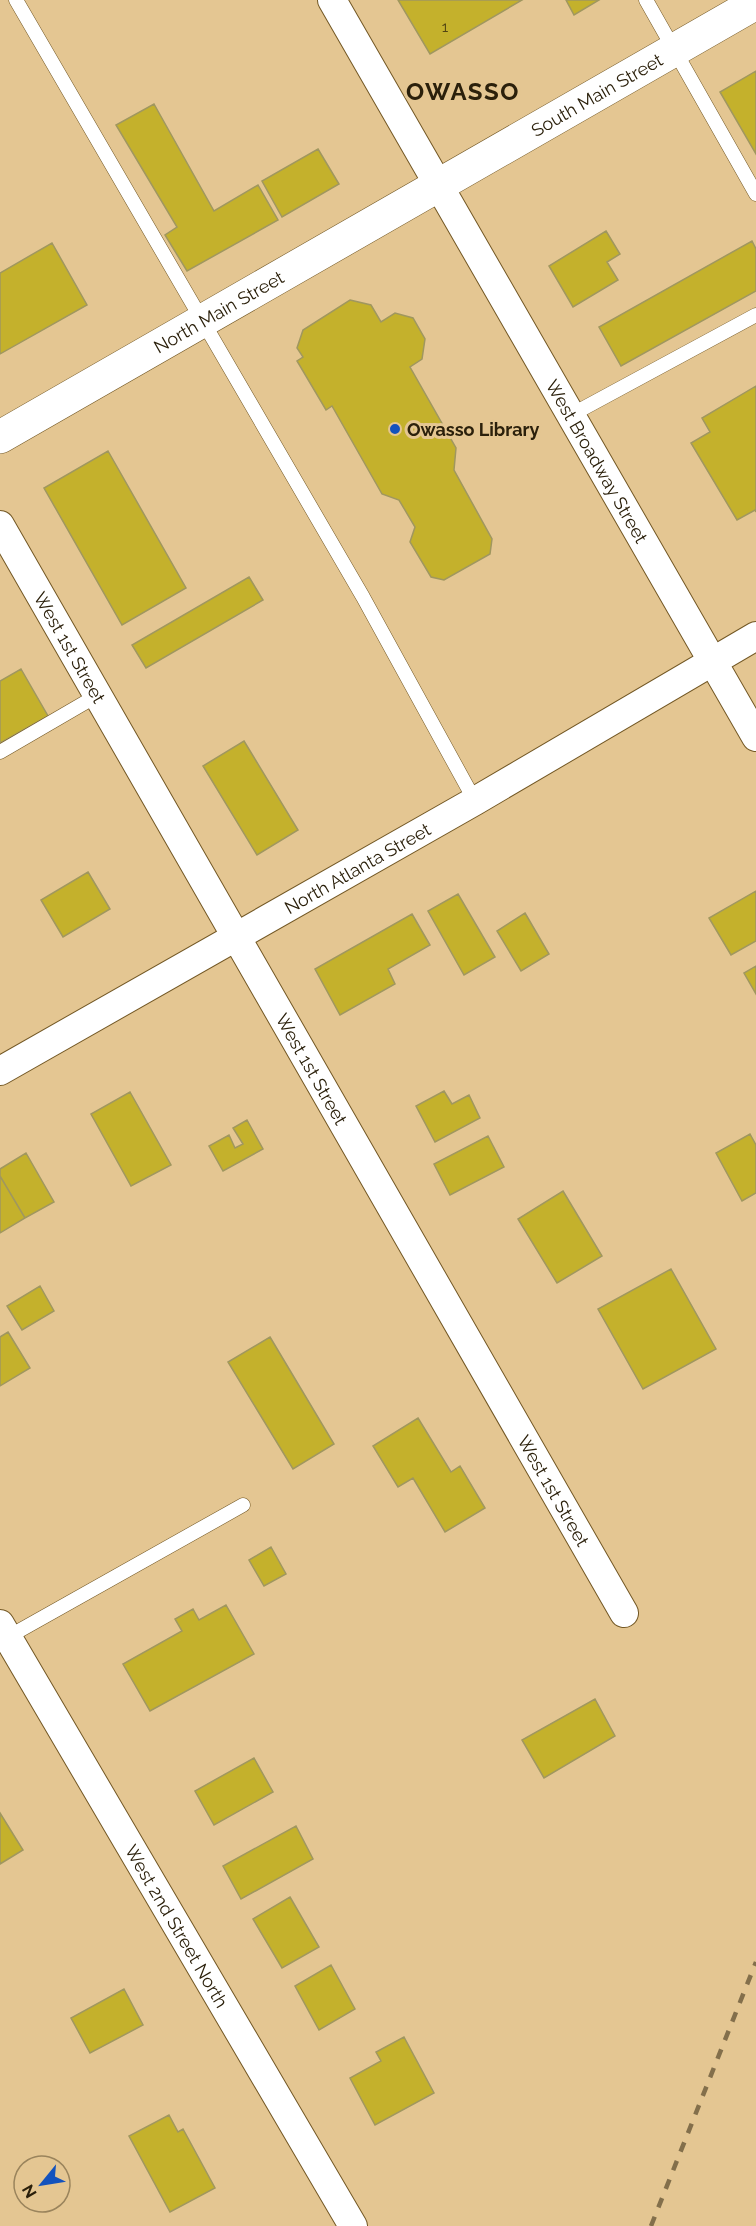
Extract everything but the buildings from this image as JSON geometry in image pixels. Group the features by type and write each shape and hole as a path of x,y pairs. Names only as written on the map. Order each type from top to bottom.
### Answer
{"main road":[{"name":"South Main Street","path":"438,186 756,3"},
{"name":"North Main Street","path":"0,437 438,186"}],"street":[{"name":"West Broadway Street","path":"332,0 756,737"},
{"name":"West 1st Street","path":"0,525 234,937 624,1613"},
{"name":"North Atlanta Street","path":"0,1071 476,801 756,636"},
{"name":"West 2nd Street North","path":"4,1631 353,2226"}],"lane":[{"path":"16,0 363,597 476,801"},
{"path":"646,0 756,194"},
{"path":"571,415 756,315"},
{"path":"0,752 98,695"},
{"path":"4,1631 243,1504"}],"railway":[{"path":"651,2226 756,1962"}],"place":[{"name":"Owasso Library","path":"395,429"}],"district":[{"name":"OWASSO","path":"463,91"}]}
